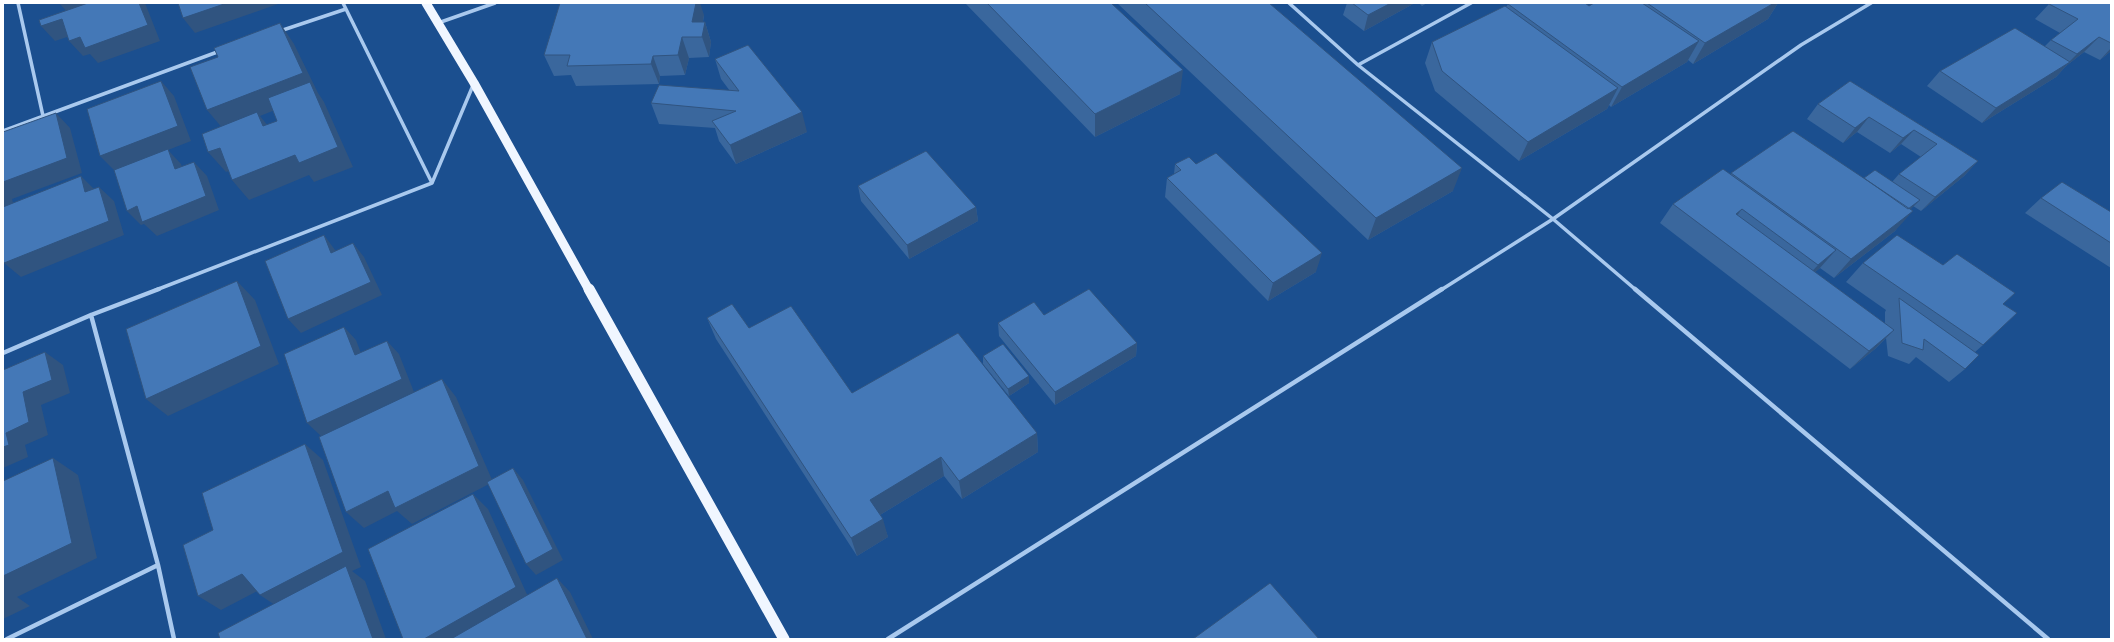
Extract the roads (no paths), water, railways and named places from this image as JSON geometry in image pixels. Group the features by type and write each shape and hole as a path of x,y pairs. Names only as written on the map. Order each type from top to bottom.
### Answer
{"main road":[{"path":"426,3 437,24 474,83 784,639"}],"street":[{"path":"18,3 43,116"},
{"path":"343,3 432,183"},
{"path":"437,24 495,3"},
{"path":"1288,3 1358,65 1553,219 2048,639"},
{"path":"1358,65 1471,3"},
{"path":"888,639 1553,219 1801,45 1871,3"},
{"path":"272,34 346,9"},
{"path":"3,131 228,48"},
{"path":"3,353 91,315 432,183 474,83"},
{"path":"91,315 158,566 174,639"},
{"path":"7,639 158,566"}]}
